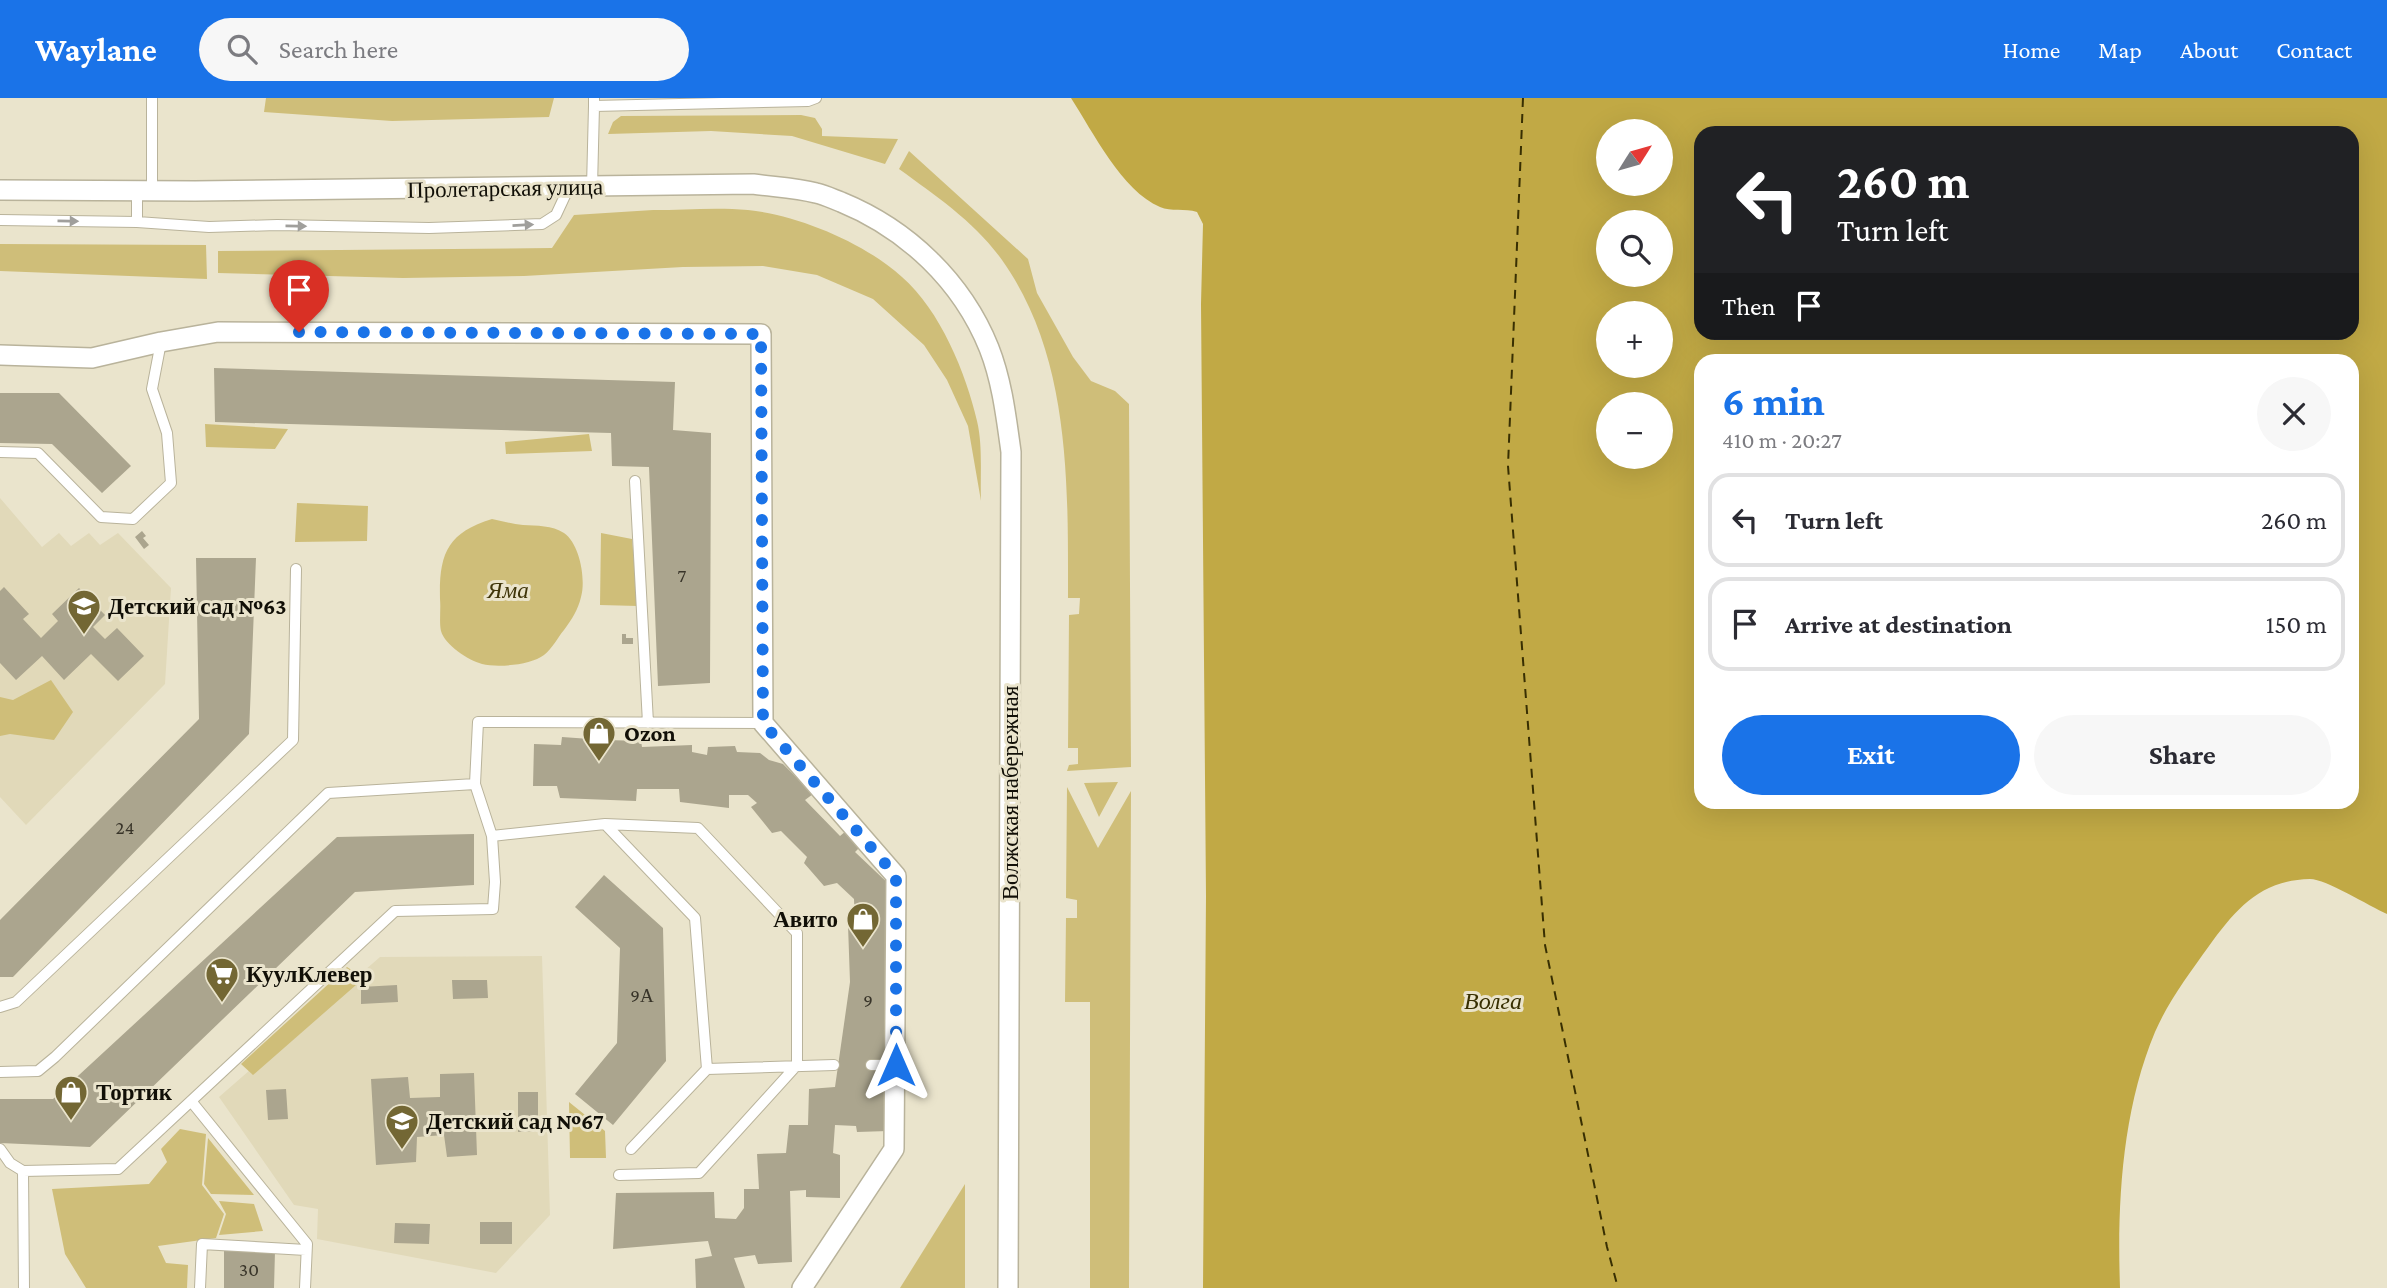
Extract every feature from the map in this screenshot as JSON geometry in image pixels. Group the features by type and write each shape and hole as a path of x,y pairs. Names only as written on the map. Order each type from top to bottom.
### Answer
{"street":[{"name":"Пролетарская улица","path":"0,190 145,191 753,184 817,193 867,213 910,242 944,274 968,306"},
{"name":"Волжская набережная","path":"968,306 989,347 1002,391 1011,452 1008,1288"},
{"path":"0,355 92,358 218,332 761,334 763,723 896,876 894,1149 802,1288"}],"lane":[{"path":"137,222 145,191 152,98"},
{"path":"592,187 594,102 808,101 816,98"},
{"path":"0,220 137,222 209,227 276,225 429,228 542,224 556,215 569,187"},
{"path":"0,453 38,453 101,517 134,519 171,483 167,433 152,389 161,342"},
{"path":"635,481 648,723"},
{"path":"0,1007 16,1002 293,740 296,569"},
{"path":"0,1149 10,1163 23,1171 118,1169 394,911 493,909 495,882 492,836 475,784 478,722 763,723"},
{"path":"0,1072 38,1071 55,1057 328,793 475,784"},
{"path":"492,836 605,824 698,828 797,933 797,1065 699,1173 619,1175"},
{"path":"605,824 695,918 707,1069"},
{"path":"631,1149 707,1069 834,1065"},
{"path":"872,1065 896,1065"},
{"path":"191,1101 307,1244 305,1288"},
{"path":"23,1171 24,1288"},
{"path":"200,1288 202,1244 306,1250"}],"shaded area":[{"name":"Детский сад №63","path":"0,498 42,547 59,533 71,546 89,533 100,545 118,533 171,588 165,684 26,825 0,797"},
{"name":"Детский сад №67","path":"542,956 550,1215 496,1273 317,1239 318,1209 294,1205 219,1097 380,957"}],"green space":[{"path":"266,98 554,98 549,117 392,121 264,112"},
{"path":"801,115 815,118 822,129 822,136 898,139 885,164 792,136 711,131 608,134 613,122 621,116"},
{"path":"909,151 1028,259 1037,293 1073,357 1091,381 1115,391 1129,404 1131,767 1067,771 1069,765 1078,764 1078,748 1068,748 1069,615 1079,614 1080,598 1068,598 1065,467 1053,380 1041,338 1025,298 1002,260 967,222 899,169"},
{"path":"736,209 788,218 850,242 902,277 940,324 966,383 979,431 981,501 968,426 947,380 924,345 873,299 817,275 763,266 403,278 218,273 218,251 552,248 574,215"},
{"path":"0,244 206,245 207,279 0,271"},
{"path":"205,424 288,429 275,449 206,447"},
{"path":"589,434 592,451 506,454 505,442"},
{"path":"297,503 368,506 367,541 295,542"},
{"name":"Яма","path":"492,519 559,530 570,538 574,545 582,572 580,602 567,626 547,652 538,658 514,665 497,666 476,662 452,647 441,631 441,569 449,547 465,531"},
{"path":"601,533 632,539 638,606 600,605"},
{"path":"51,680 73,712 54,740 10,734 0,736 0,697 13,700"},
{"path":"1118,782 1099,817 1084,783"},
{"path":"1067,787 1098,848 1131,791 1129,1288 1090,1288 1090,1002 1065,1002 1066,918 1077,918 1077,900 1066,898"},
{"path":"347,967 364,978 253,1075 241,1064"},
{"path":"569,1102 605,1131 606,1158 570,1158"},
{"path":"180,1129 206,1134 202,1185 224,1214 216,1238 158,1246 166,1263 188,1265 187,1288 86,1288 65,1254 52,1189 149,1184 167,1162 161,1149"},
{"path":"208,1138 254,1195 211,1194 204,1184"},
{"path":"965,1184 965,1288 900,1288"},
{"path":"219,1201 254,1204 263,1231 219,1235 226,1214"}],"water":[{"name":"Волга","path":"1071,98 2387,98 2387,914 2317,880 2292,881 2277,885 2263,891 2240,909 2194,967 2155,1032 2135,1093 2121,1190 2120,1288 1203,1288 1206,896 1201,304 1203,224 1197,212 1160,207 1146,199 1121,174"}],"building":[{"path":"214,368 675,382 673,430 711,433 710,683 658,686 649,467 612,466 611,433 215,422"},
{"path":"0,393 59,393 131,466 102,493 52,444 0,443"},
{"path":"142,531 146,536 143,538 149,545 144,549 135,537"},
{"path":"196,558 256,558 249,734 13,977 0,977 0,920 199,719"},
{"path":"4,587 29,614 23,619 41,638 58,621 52,614 79,588 105,615 93,627 105,639 117,628 144,656 118,681 91,654 64,680 42,656 16,680 0,663 0,591"},
{"path":"622,634 626,634 626,638 633,638 633,644 622,644"},
{"path":"562,737 590,739 593,747 605,748 607,740 641,741 642,747 692,745 692,752 707,755 708,747 735,746 737,752 760,753 769,760 783,764 813,794 805,800 840,836 846,831 861,846 855,852 892,887 889,1040 883,1088 888,1090 888,1131 857,1132 856,1126 835,1125 833,1153 840,1155 840,1198 806,1197 806,1190 790,1191 792,1262 758,1264 755,1255 734,1258 745,1288 696,1288 695,1259 712,1256 708,1241 613,1249 616,1193 714,1192 715,1218 736,1219 744,1208 744,1189 759,1189 757,1154 786,1153 789,1125 808,1125 809,1089 835,1087 850,982 848,925 855,924 854,899 837,883 824,886 804,863 807,857 781,831 772,833 751,807 757,803 748,795 729,795 729,808 680,802 679,789 637,789 636,801 560,798 557,786 533,786 534,744 561,745"},
{"path":"474,834 474,885 355,892 90,1147 0,1143 0,1099 53,1099 337,837"},
{"path":"604,875 663,928 666,1061 613,1125 575,1094 617,1043 620,948 575,907"},
{"path":"452,980 487,980 488,998 453,999"},
{"path":"397,985 398,1002 361,1004 361,987"},
{"path":"474,1073 477,1155 447,1157 444,1135 417,1137 416,1162 376,1165 371,1079 408,1077 410,1098 440,1097 440,1074"},
{"path":"286,1089 288,1119 268,1120 266,1090"},
{"path":"518,1092 538,1092 538,1131 518,1132"},
{"path":"480,1222 512,1222 512,1244 480,1244"},
{"path":"395,1223 430,1224 429,1244 394,1243"},
{"path":"224,1249 275,1251 274,1288 224,1288"}],"ferry route":[{"path":"1523,98 1508,466 1545,945 1607,1247 1618,1288"}],"place":[{"name":"Детский сад №63","path":"84,636"},
{"name":"Ozon","path":"599,763"},
{"name":"Авито","path":"863,949"},
{"name":"КуулКлевер","path":"222,1004"},
{"name":"Тортик","path":"71,1122"},
{"name":"Детский сад №67","path":"402,1151"}],"route":[{"path":"299,332 761,334 763,723 896,876 896,1065"}]}
